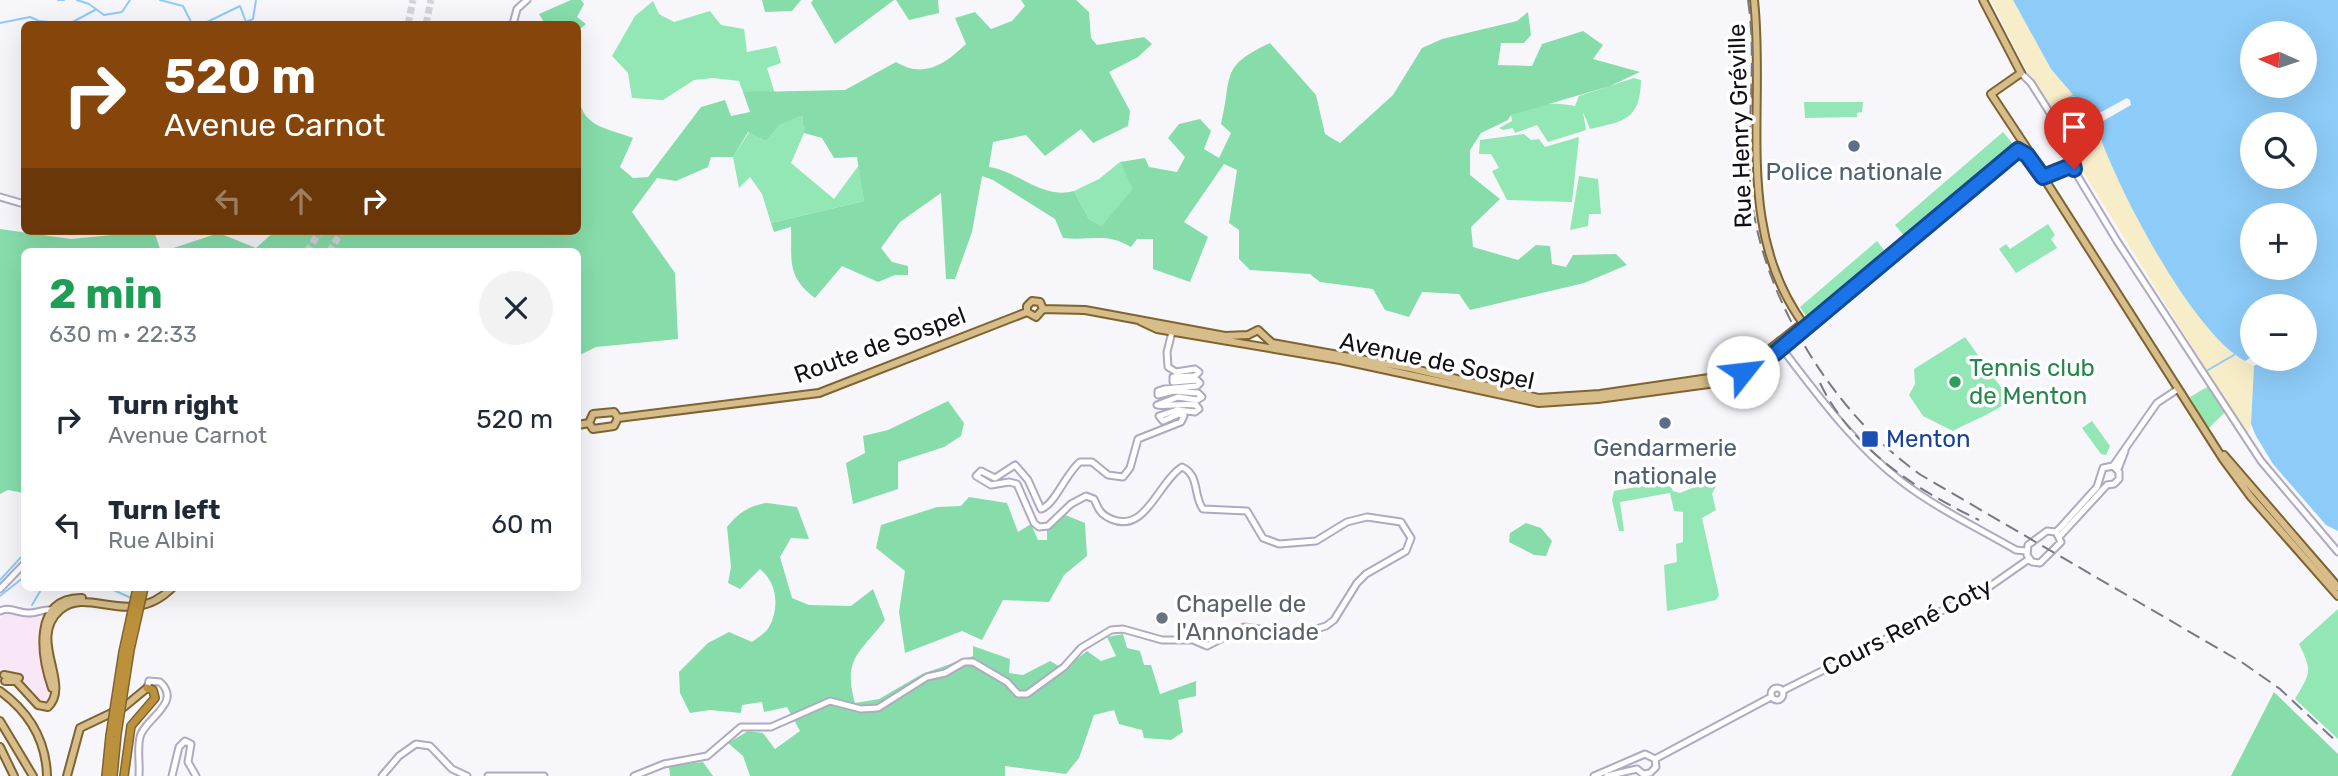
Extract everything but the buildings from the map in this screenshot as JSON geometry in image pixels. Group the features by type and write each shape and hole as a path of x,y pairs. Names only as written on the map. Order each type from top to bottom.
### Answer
{"highway":[{"path":"113,776 114,735 123,652 136,591"},
{"path":"107,776 143,591"},
{"path":"124,776 131,726 155,698 153,690 147,688"}],"main road":[{"name":"Rue Henry Gréville","path":"1754,0 1757,34 1759,214 1773,268 1805,326"},
{"path":"1983,0 2021,73 1991,94 2021,147 2034,162 2178,389 2251,497 2338,596"},
{"path":"1780,346 1751,364 1732,363 1730,374 1742,374 1780,346 1797,328 1805,326 1843,298 2021,147"},
{"path":"1032,301 1040,302 1043,309 1036,317 1027,312 1027,306 1032,301"},
{"path":"1043,309 1085,310 1248,339"},
{"name":"Route de Sospel","path":"618,418 819,393 1027,312"},
{"path":"1140,321 1172,332 1248,339"},
{"name":"Avenue de Sospel","path":"1512,396 1401,372 1252,345 1248,339 1255,330 1279,344 1410,368 1539,403 1598,399 1716,383 1730,374"},
{"path":"1259,345 1264,337"},
{"path":"1742,365 1742,374"},
{"name":"Route de Sospel","path":"606,412 614,412 618,418 614,426 599,429 593,429 589,423 591,416 606,412"},
{"name":"Route de Sospel","path":"581,424 589,423"},
{"path":"2220,452 2338,587"},
{"path":"2,683 19,683 35,703 48,707 54,693 46,640 52,610 76,602 117,608 144,606 167,591"},
{"path":"2,683 40,736 45,750 47,776"},
{"path":"67,776 80,728 124,707 147,688"},
{"path":"0,721 33,776"},
{"path":"0,747 14,776"}],"street":[{"path":"514,21 517,9 527,0"},
{"path":"2021,73 2031,83 2067,140 2072,149 2073,165 2117,241 2261,461 2338,551"},
{"path":"2043,177 2073,165"},
{"path":"0,197 21,203"},
{"path":"635,776 664,764 707,756 741,727 771,727 830,701 861,709 878,708 927,677 945,673 964,662 973,662 1007,682 1018,694 1027,694 1064,667 1081,649 1111,630 1123,629 1162,640 1187,639 1207,646 1244,627 1260,629 1278,637 1296,637 1331,624 1357,583 1377,565 1406,551 1411,538 1406,527 1397,520 1367,517 1347,522 1316,541 1298,545 1269,542 1263,538 1247,511 1203,509 1194,480 1189,471 1181,467 1144,513 1124,523 1103,516 1094,499 1086,496 1071,504 1048,526 1039,527 1034,523 1017,484 1009,482 996,486 978,480 978,471 995,478 1015,465 1028,480 1041,509 1049,505 1063,478 1080,462 1092,462 1108,475 1123,477 1130,468 1138,439 1148,432 1181,422 1184,416 1179,414 1163,421 1159,419 1160,415 1177,410 1195,412 1199,409 1196,405 1181,403 1162,407 1157,405 1178,397 1197,400 1202,397 1198,393 1183,391 1158,396 1158,391 1164,389 1197,386 1200,383 1197,380 1173,382 1173,377 1195,376 1199,372 1195,369 1176,372 1168,367 1167,352 1172,332"},
{"path":"1780,346 1825,404 1876,460 1903,483 2016,550 2026,551 2029,559"},
{"path":"2115,468 2157,403 2178,389"},
{"name":"Cours René Coty","path":"1655,759 1771,697 1774,688 1782,691 1989,587 2029,559 2035,563 2048,558 2060,546 2058,534 2101,480 2103,468 2115,468 2118,481 2107,485 2058,534 2043,533 2026,551"},
{"path":"2101,480 2107,485"},
{"path":"0,589 21,567"},
{"path":"0,611 8,608 32,613 52,610"},
{"path":"139,776 142,729 165,706 166,699 166,691 160,682 149,681 147,688"},
{"path":"173,776 179,747 184,741 191,744 188,762 196,776"},
{"path":"382,776 411,745 416,744 430,746 452,769 467,776"},
{"path":"1594,776 1637,760 1645,754 1655,759 1656,766 1650,773 1643,774 1637,769"},
{"path":"1637,760 1637,769"},
{"path":"1607,776 1637,769"},
{"path":"488,776 544,776"}],"shaded area":[{"path":"4,611 43,618 50,696 47,702 41,701 16,674 0,669 0,619"}],"green space":[{"path":"571,0 581,0 584,4 577,17 586,24 581,28 581,21 543,21 539,14"},
{"path":"762,0 801,0 792,11 765,12"},
{"path":"813,0 894,0 835,44 811,3"},
{"path":"896,0 938,0 939,13 909,20"},
{"path":"1021,0 1076,0 1089,12 1091,38 1097,45 1144,37 1152,44 1138,57 1109,72 1130,111 1128,126 1093,143 1081,129 1045,156 1026,135 993,142 989,167 1052,192 1074,191 1089,219 1101,226 1133,189 1120,162 1145,158 1149,167 1177,172 1185,157 1168,138 1179,124 1200,119 1211,131 1204,149 1219,158 1231,133 1221,124 1230,75 1242,59 1270,43 1316,95 1325,134 1340,143 1393,95 1422,48 1442,39 1517,21 1528,12 1531,35 1524,43 1501,43 1498,65 1532,66 1542,44 1583,31 1603,45 1593,59 1640,72 1610,86 1511,115 1508,120 1481,133 1470,150 1470,175 1500,199 1471,227 1473,247 1518,260 1536,245 1550,246 1552,264 1566,267 1573,255 1616,254 1627,265 1584,283 1470,310 1459,294 1422,292 1409,317 1385,310 1373,289 1320,282 1310,274 1250,270 1239,259 1239,230 1229,223 1237,170 1224,164 1184,222 1208,237 1190,282 1153,269 1153,239 1137,239 1131,247 1106,238 1063,238 1055,219 993,180 982,176 972,232 955,279 946,279 941,193 900,222 881,248 892,262 908,266 908,275 895,275 878,282 842,266 815,298 799,282 792,267 791,227 774,232 771,223 864,201 857,157 834,158 822,138 804,133 802,115 780,125 766,141 748,132 733,157 711,157 708,167 676,181 657,178 632,212 675,273 678,339 596,347 581,354 581,248 256,248 271,235 581,235 581,106 583,112 595,124 633,138 620,167 633,178 648,177 701,107 725,100 731,116 750,112 743,92 845,90 896,62 916,69 934,67 966,44 955,18 975,12 991,29 1012,21 1025,6"},
{"path":"653,1 659,14 674,22 710,11 721,25 744,29 747,52 776,46 781,63 767,68 775,94 743,92 739,81 713,78 694,80 663,100 632,98 628,73 612,56 635,16"},
{"path":"1634,78 1641,80 1638,103 1634,111 1622,120 1590,129 1583,112 1586,130 1548,142 1537,125 1515,133 1513,128 1499,128 1512,121 1511,115 1528,108 1542,104 1575,106 1579,96"},
{"path":"1804,102 1863,102 1862,112 1857,113 1857,117 1805,118"},
{"path":"802,114 804,133 791,163 834,199 859,165 864,201 771,223 762,194 750,177 739,188 733,157 749,132 766,141 780,125"},
{"path":"2003,132 2016,148 1906,238 1895,225"},
{"path":"1524,134 1531,140 1539,139 1545,147 1579,137 1572,202 1507,200 1492,171 1499,168 1491,154 1479,154 1480,140"},
{"path":"1120,162 1134,189 1101,226 1089,219 1074,191 1099,179"},
{"path":"1579,176 1598,179 1601,214 1589,214 1588,226 1570,230"},
{"path":"2048,224 2055,235 2051,239 2057,248 2016,273 1999,249 2006,244 2010,249"},
{"path":"0,229 21,232 21,235 71,239 155,235 160,248 21,248 21,492 8,490 0,494"},
{"path":"213,235 224,235 256,248 173,248"},
{"path":"1877,241 1887,254 1814,314 1806,316 1800,307"},
{"name":"Tennis club de Menton","path":"1965,337 2010,400 1953,431 1923,416 1909,395 1915,384 1914,369"},
{"path":"2209,386 2225,412 2208,429 2190,397"},
{"path":"948,401 964,423 961,436 944,447 898,462 898,489 853,504 846,463 865,453 863,436 888,430"},
{"path":"2092,421 2110,446 2106,455 2101,454 2082,428"},
{"path":"1709,475 1719,480 1712,494 1716,510 1702,518 1719,595 1716,600 1667,611 1664,565 1677,562 1676,544 1683,542 1683,512 1674,511 1670,493 1620,502 1624,531 1619,531 1612,500 1614,491 1668,481 1673,491 1680,493 1695,487"},
{"path":"969,497 1007,503 1018,532 1031,524 1038,540 1047,540 1047,530 1063,514 1085,523 1087,556 1064,575 1049,602 1003,600 982,640 962,631 905,653 899,612 905,571 876,548 881,525 937,507 961,506"},
{"path":"767,503 797,507 809,539 791,538 780,557 792,598 809,605 851,606 873,589 885,620 852,665 855,703 879,699 922,674 973,656 973,646 1010,659 1009,673 1023,675 1050,661 1064,669 1087,651 1101,661 1116,656 1107,637 1123,634 1127,648 1140,651 1144,665 1151,665 1160,694 1196,681 1196,696 1178,700 1183,732 1171,740 1144,738 1142,730 1119,724 1114,710 1094,715 1079,758 1066,774 1005,766 1005,776 750,776 743,756 728,743 748,731 763,733 775,749 800,731 787,707 764,712 762,702 742,705 741,713 710,710 690,713 680,693 679,672 708,643 729,632 752,642 769,627 775,612 775,596 766,574 760,569 740,589 728,583 731,567 727,527 745,510"},
{"path":"1526,523 1541,528 1552,541 1546,556 1534,555 1509,542 1510,533"},
{"path":"2338,609 2338,739 2295,699 2308,672 2299,644"},
{"path":"2274,692 2338,754 2338,776 2231,776"},
{"path":"703,762 713,776 670,776 669,766"}],"sand":[{"path":"1991,0 2013,0 2051,69 2092,117 2117,178 2170,275 2234,355 2240,358 2240,371 2254,371 2251,424 2247,435 2082,170 2081,154 2075,143 2024,66"}],"water":[{"path":"2013,0 2338,0 2338,531 2326,525 2273,464 2251,424 2254,371 2317,371 2317,294 2240,294 2240,357 2224,345 2179,289 2157,254 2105,151 2096,125 2131,105 2130,100 2127,98 2092,117 2051,69"}],"waterway":[{"path":"58,0 64,0"},
{"path":"77,0 89,4 104,15 122,12 130,0"},
{"path":"160,0 183,6 190,21"},
{"path":"248,21 253,19 256,0"},
{"path":"209,21 240,6 246,21"},
{"path":"75,21 95,10"},
{"path":"0,23 30,17 39,21"},
{"path":"2053,107 2074,95"},
{"path":"2208,370 2234,355"},
{"path":"0,580 21,557"},
{"path":"0,596 21,579"},
{"path":"32,605 40,591"},
{"path":"116,591 131,598"}],"tunnel":[{"path":"409,21 413,0"},
{"path":"427,21 431,0"},
{"path":"309,248 318,235"},
{"path":"331,248 340,235"}],"railway":[{"path":"1748,0 1752,45 1750,180 1755,222 1783,305 1804,346 1829,383 1888,449 1921,475 2243,663 2280,689 2338,743"},
{"path":"1820,383 1833,407 1867,447 1932,495 1979,520"}],"place":[{"name":"Police nationale","path":"1854,146"},
{"name":"Tennis club de Menton","path":"1955,382"},
{"name":"Gendarmerie nationale","path":"1665,423"},
{"name":"Menton","path":"1870,439"},
{"name":"Chapelle de l'Annonciade","path":"1162,618"}],"route":[{"path":"1743,372 1742,374 1763,363 2018,150 2023,151 2034,162 2043,177 2066,166 2073,165 2074,169"}]}
